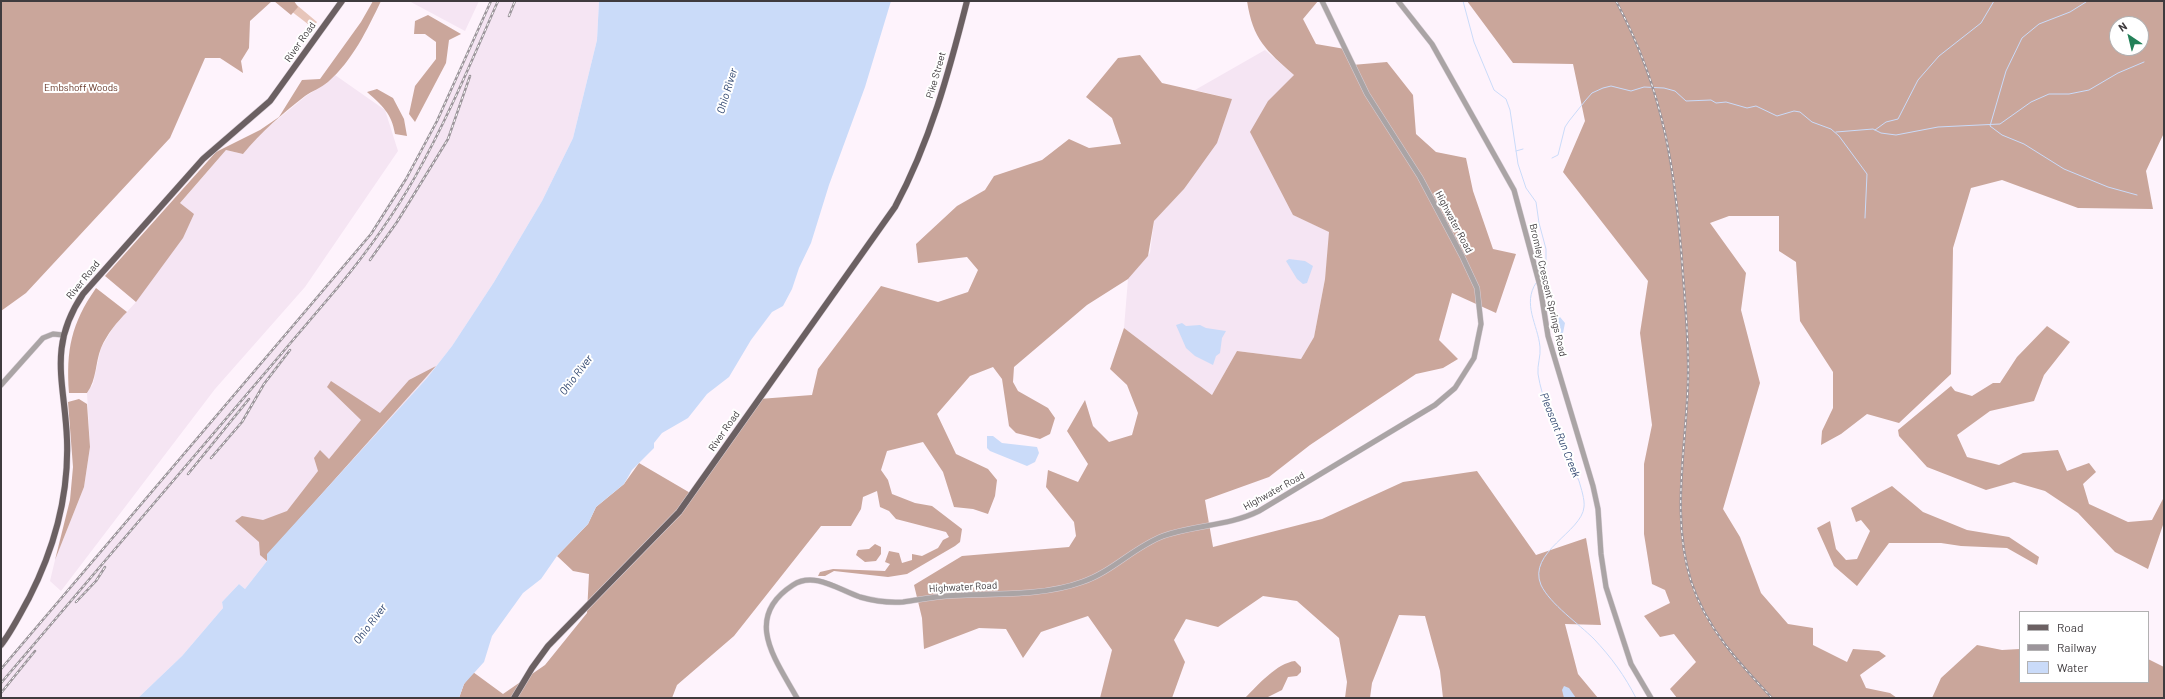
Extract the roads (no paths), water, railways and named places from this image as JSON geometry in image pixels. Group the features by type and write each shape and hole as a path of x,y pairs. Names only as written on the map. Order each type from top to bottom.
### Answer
{"main road":[{"name":"River Road","path":"1,645 16,622 41,573 53,544 61,508 67,452 60,372 63,335 74,306 82,294 203,159 270,101 342,1"},
{"name":"Pike Street","path":"920,153 939,102 967,1"},
{"name":"River Road","path":"514,698 532,668 548,646 679,512 884,224 909,181 920,153"}],"street":[{"name":"Highwater Road","path":"797,698 769,646 765,631 767,618 772,607 786,590 797,583 807,580 817,581 868,599 896,602 947,596 1047,589 1082,582 1099,575 1148,543 1163,537 1241,519 1259,511 1435,405 1449,395 1461,380 1474,358 1480,330 1481,313 1476,288 1462,256 1420,178 1367,94 1322,1"},
{"name":"Bromley Crescent Springs Road","path":"1398,1 1424,31 1434,47 1514,190 1540,286 1548,336 1598,509 1601,554 1606,587 1631,664 1650,698"},
{"path":"1,385 43,338 53,334 63,335"}],"water":[{"name":"Ohio River","path":"599,1 891,1 865,87 829,185 811,243 799,268 792,289 783,306 772,312 751,340 729,377 707,394 688,418 662,433 654,443 654,448 632,470 624,484 596,507 588,524 557,556 541,579 523,593 492,636 484,662 464,684 459,698 138,698 182,656 223,608 222,602 239,584 245,589 267,561 267,554 427,378 452,346 494,282 542,201 573,138 597,40"},
{"path":"1289,259 1305,261 1313,266 1307,283 1303,284 1297,279 1286,261"},
{"path":"1560,317 1565,323 1563,333 1559,334 1556,320"},
{"path":"1182,323 1186,326 1200,325 1206,328 1226,331 1222,338 1220,353 1216,356 1213,365 1195,356 1186,348 1176,325"},
{"path":"987,436 993,436 1002,443 1037,447 1039,453 1035,462 1027,466 990,451 987,448"},
{"path":"1564,686 1569,688 1576,698 1564,698 1562,690"}],"waterway":[{"name":"Pleasant Run Creek","path":"1463,1 1474,42 1494,90 1506,99 1510,110 1518,164 1526,188 1536,202 1539,223 1546,249 1546,270 1541,277"},
{"path":"1875,130 1886,122 1898,119 1918,80 1939,56 1981,23 1994,1"},
{"path":"2086,2 2070,12 2039,24 2022,38 2006,71 1990,126 2002,135 2024,144 2064,169 2108,187 2137,195"},
{"path":"1836,132 1873,129 1881,133 1896,135 1938,127 2000,124 2031,102 2049,94 2069,94 2089,90 2118,73 2144,62"},
{"path":"1552,158 1558,155 1565,127 1585,101 1592,93 1611,86 1631,91 1644,87 1664,88 1675,91 1686,101 1711,100 1716,103 1726,102 1747,108 1756,106 1777,116 1794,111 1800,112 1812,122 1831,129 1839,136 1867,174 1865,218"},
{"name":"Pleasant Run Creek","path":"1516,151 1523,149"},
{"name":"Pleasant Run Creek","path":"1536,283 1530,299 1532,315 1540,347 1538,371 1540,384 1545,403 1556,432 1579,481 1584,504 1581,516 1548,552 1542,562 1539,573 1541,585 1551,599 1594,639 1606,653 1622,674 1636,698"}],"railway":[{"path":"1,669 371,234 406,179 437,121 491,1"},
{"path":"1,683 339,286 370,247 398,206 438,134 498,1"},
{"path":"509,16 515,1"},
{"path":"1616,1 1633,35 1646,68 1657,101 1672,168 1680,238 1688,355 1687,407 1681,482 1682,532 1685,557 1691,581 1705,614 1736,658 1772,698"},
{"path":"370,260 397,222 448,139 470,76"},
{"path":"211,458 242,422 264,384 290,350"},
{"path":"188,474 249,399"},
{"path":"76,602 96,581 105,567"},
{"path":"1,693 35,651"}],"park label":[{"name":"Embshoff Woods","path":"81,88"}]}
